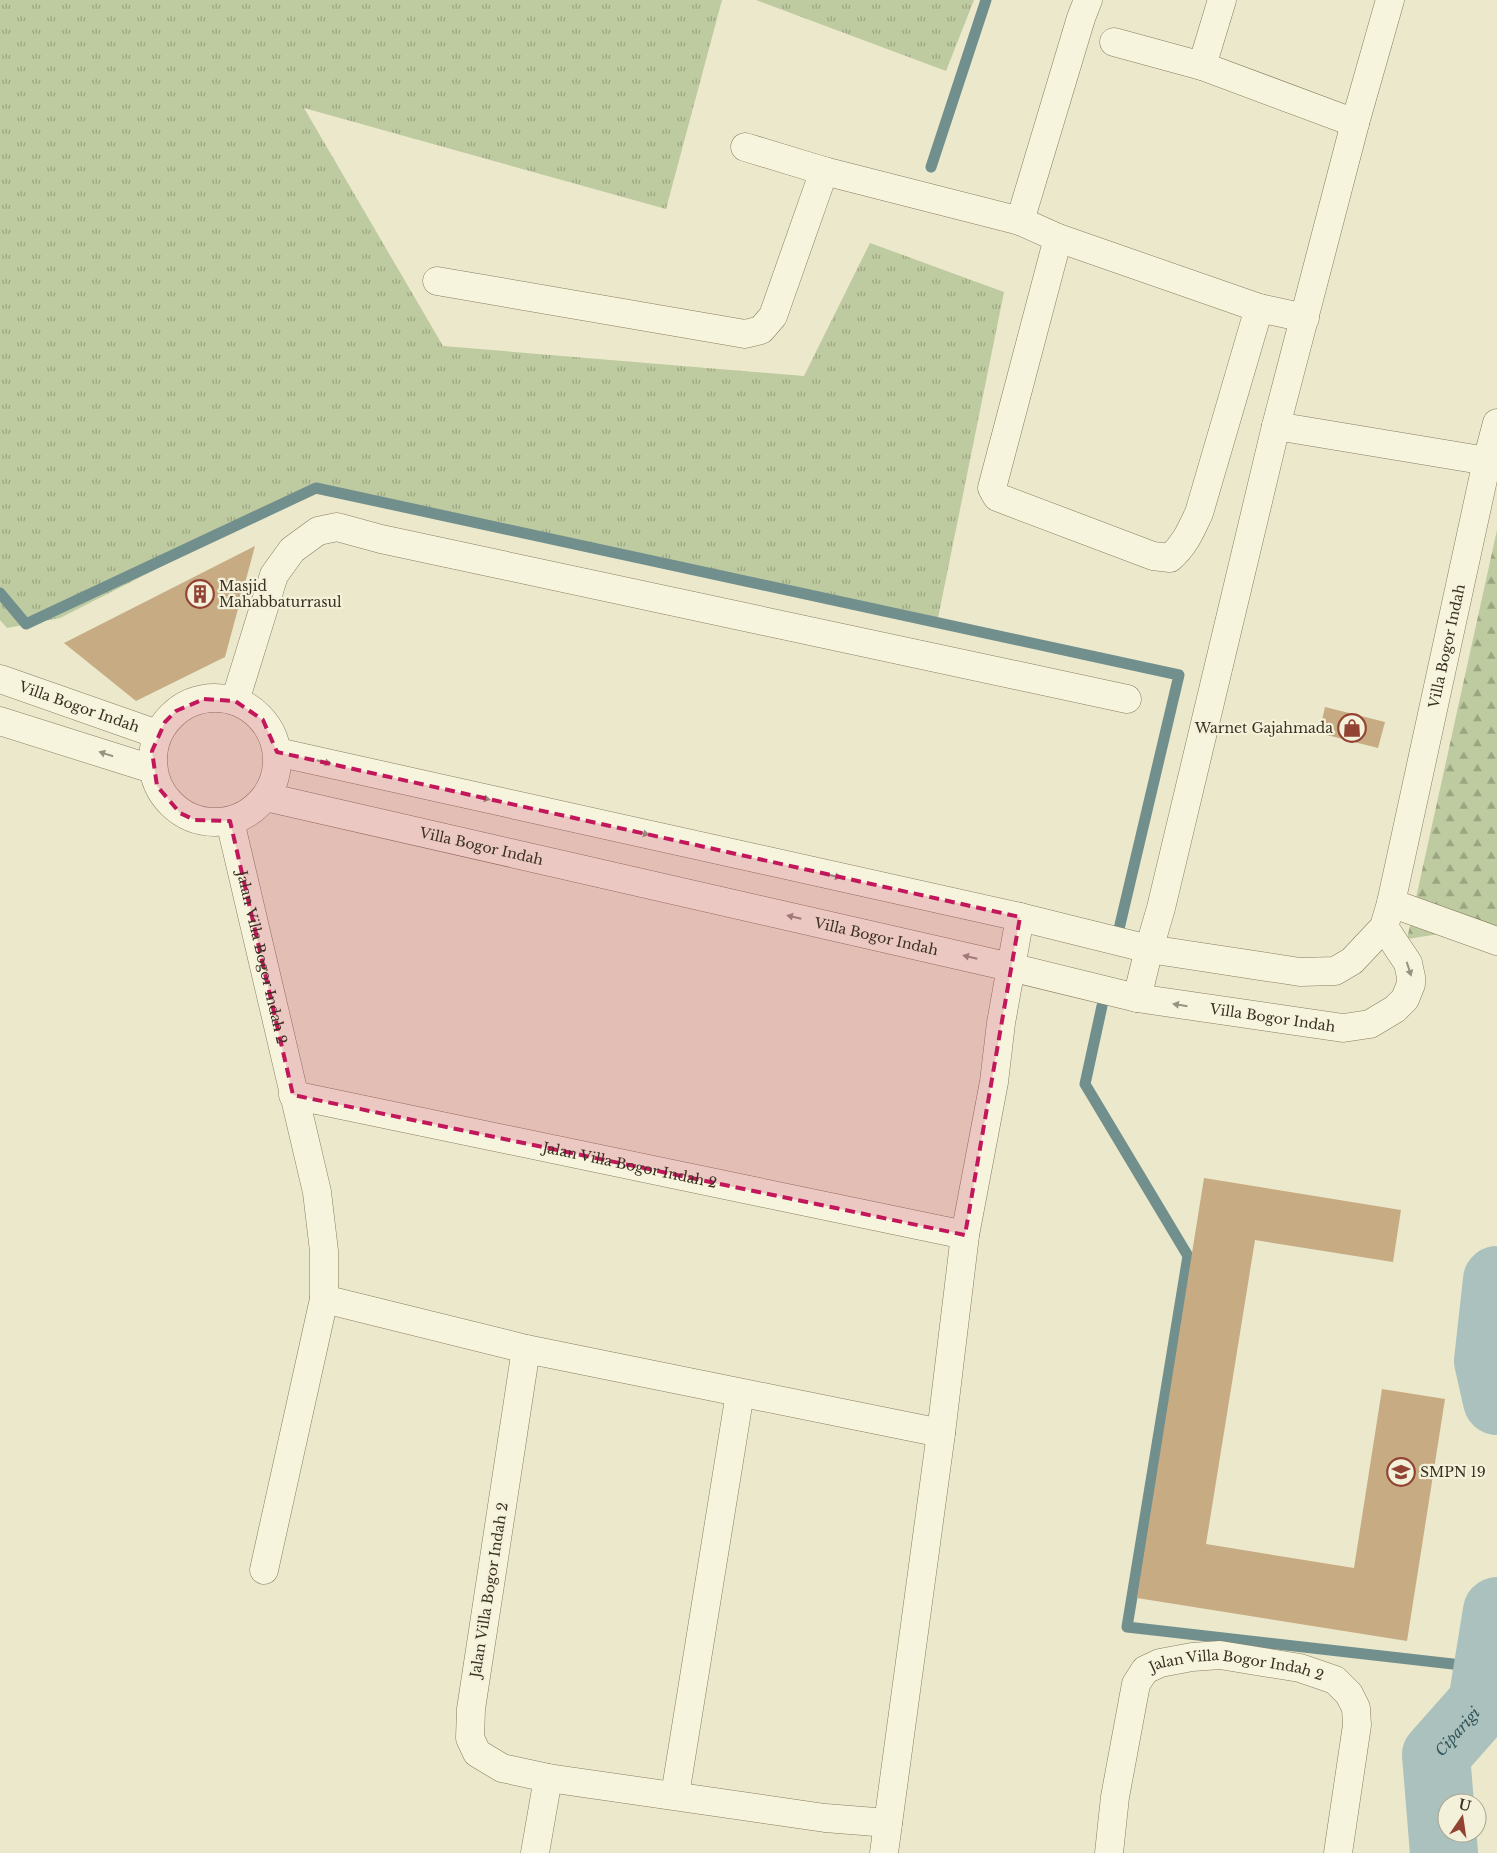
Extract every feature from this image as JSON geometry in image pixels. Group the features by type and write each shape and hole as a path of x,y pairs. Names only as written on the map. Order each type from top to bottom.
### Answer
{"street":[{"path":"1020,221 1088,0"},
{"path":"1202,66 1222,0"},
{"path":"1137,998 1161,908 1276,426 1355,123 1390,0"},
{"path":"1114,42 1202,66 1355,123"},
{"path":"744,147 824,172 1020,221 1058,238 1259,308 1305,318"},
{"path":"437,281 746,334 761,330 773,316 824,172"},
{"path":"1058,238 992,488 996,496 1154,556 1170,558 1179,550 1188,538 1199,513 1259,308"},
{"name":"Villa Bogor Indah","path":"266,797 1010,966 1137,998 1343,1028 1370,1024 1395,1009 1405,999 1411,984 1408,963 1387,915 1497,423"},
{"path":"1276,426 1487,461"},
{"path":"235,701 274,575 292,550 318,530 337,527 381,539 1127,699"},
{"path":"12,683 7,723 152,769"},
{"name":"Villa Bogor Indah","path":"12,683 157,734"},
{"name":"Villa Bogor Indah","path":"220,698 235,701 250,709 263,720 272,736 277,752 277,768 274,783 266,797 244,816 230,821 213,823 195,820 180,812 166,800 157,786 152,769 152,751 157,734 176,711 190,703 204,699 220,698"},
{"path":"277,752 1020,917 1149,949 1300,972 1335,971 1352,961 1387,915 1497,941"},
{"name":"Jalan Villa Bogor Indah 2","path":"230,821 317,1192 324,1251 324,1299 264,1570"},
{"path":"884,1853 941,1433 965,1235 994,1082 1010,966 1020,917"},
{"name":"Jalan Villa Bogor Indah 2","path":"293,1094 965,1235"},
{"path":"324,1299 526,1349 941,1433"},
{"name":"Jalan Villa Bogor Indah 2","path":"526,1349 471,1709 470,1738 477,1754 502,1768 548,1778 824,1818 888,1823"},
{"path":"675,1795 740,1393"},
{"name":"Jalan Villa Bogor Indah 2","path":"1109,1853 1115,1797 1136,1684 1145,1670 1160,1663 1192,1657 1220,1655 1300,1668 1335,1680 1349,1694 1356,1708 1357,1725 1338,1853"},
{"path":"535,1853 548,1778"}],"highlighted area":[{"path":"204,699 235,701 263,720 277,752 1020,917 965,1235 293,1095 230,821 195,820 180,813 157,786 152,751 165,722 176,711"}],"green space":[{"path":"0,0 722,0 666,209 304,108 443,346 804,376 870,243 1004,292 938,618 316,488 60,618 7,628 0,620"},
{"path":"756,0 974,0 946,71"},
{"path":"1497,530 1497,925 1407,939"}],"building":[{"name":"Masjid Mahabbaturrasul","path":"255,546 225,657 136,701 64,643"},
{"name":"Warnet Gajahmada","path":"1325,707 1385,722 1378,748 1319,733"},
{"name":"SMPN 19","path":"1204,1178 1401,1210 1393,1262 1255,1240 1206,1544 1354,1568 1382,1389 1445,1399 1407,1641 1137,1598"}],"waterway":[{"path":"931,167 986,0"},
{"path":"0,593 26,624 316,488 1179,675 1119,929"},
{"path":"1102,1006 1085,1084 1188,1256 1127,1627 1488,1668"},
{"name":"Ciparigi","path":"1497,1280 1488,1361 1497,1401"},
{"name":"Ciparigi","path":"1444,1853 1436,1755 1482,1703 1497,1611"}],"place":[{"name":"Masjid Mahabbaturrasul","path":"200,594"},
{"name":"Warnet Gajahmada","path":"1352,728"},
{"name":"SMPN 19","path":"1401,1472"}]}
